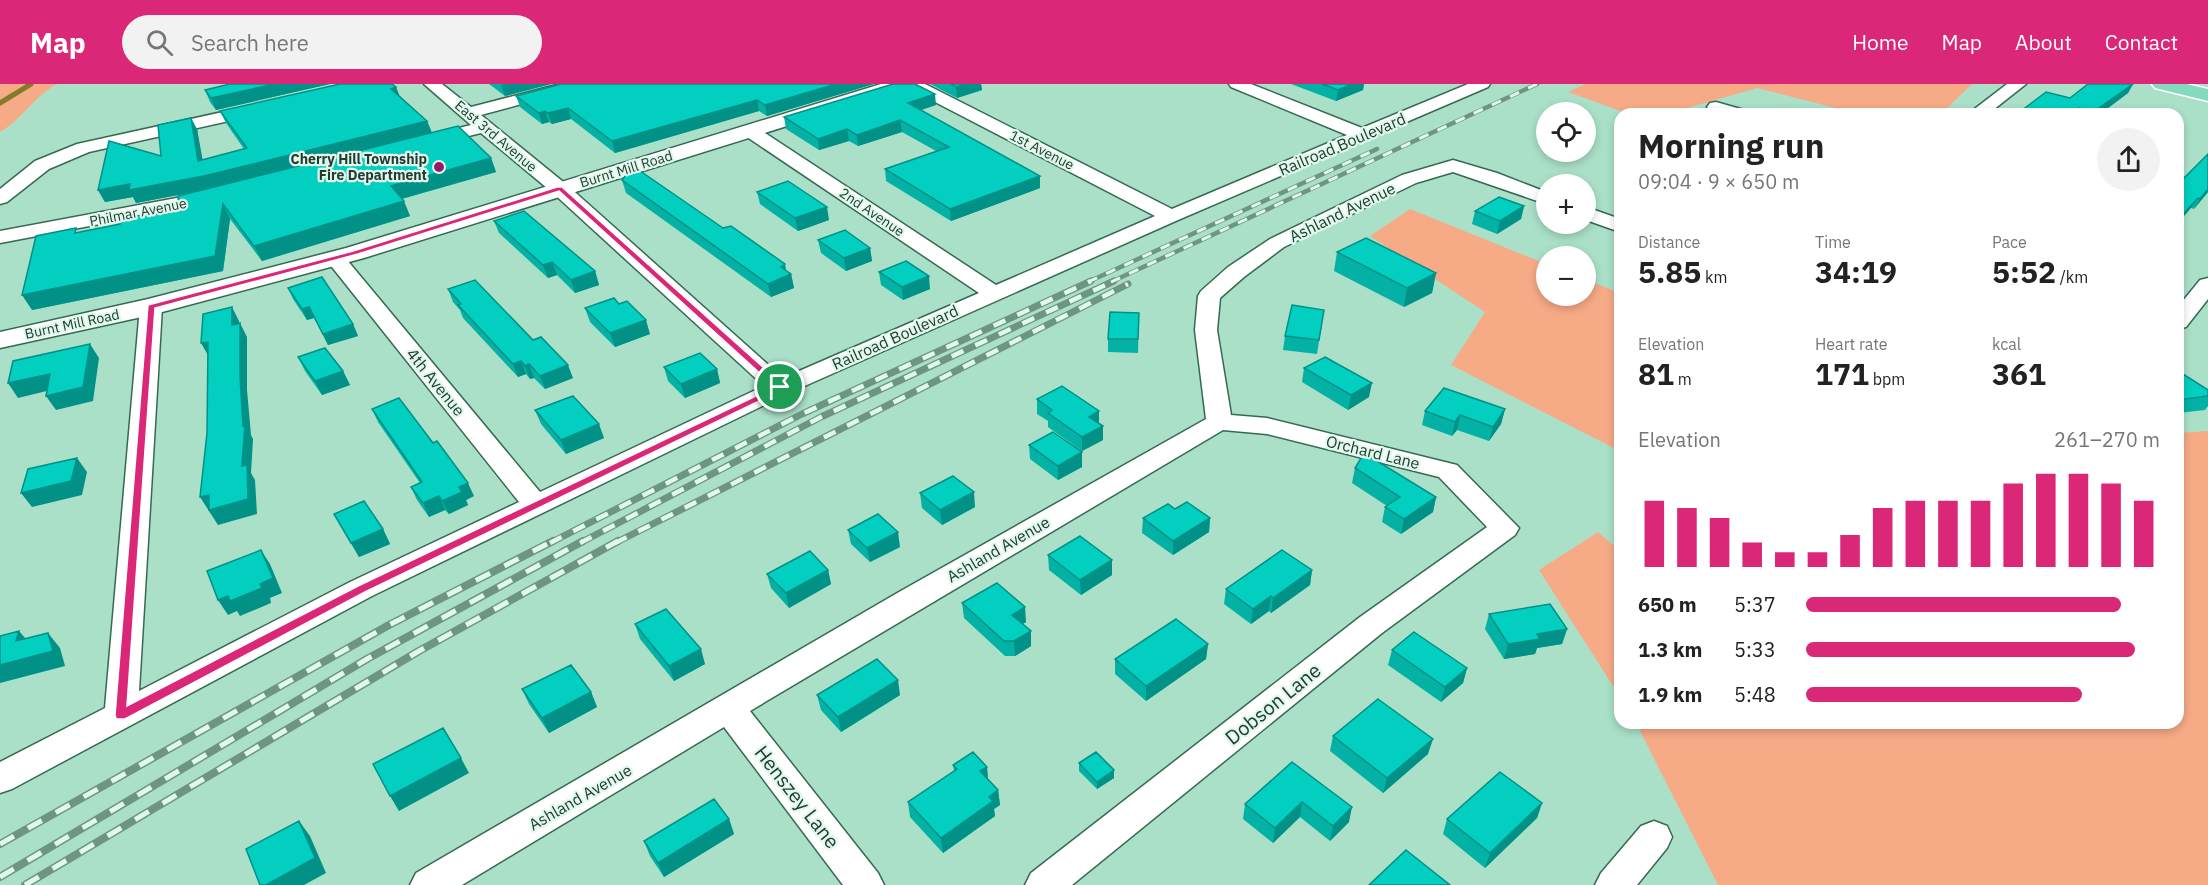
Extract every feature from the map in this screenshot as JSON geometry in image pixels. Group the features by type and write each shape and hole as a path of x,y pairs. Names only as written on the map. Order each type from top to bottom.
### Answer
{"main road":[{"name":"Burnt Mill Road","path":"0,340 151,307 335,258 902,84"},
{"path":"2163,84 2208,95"}],"street":[{"name":"East 3rd Avenue","path":"432,84 560,189 780,387"},
{"path":"469,113 579,84"},
{"name":"1st Avenue","path":"912,84 1171,216"},
{"path":"1237,84 1363,135"},
{"name":"Railroad Boulevard","path":"0,778 361,589 780,387 1171,216 1482,84"},
{"path":"1985,108 2018,84"},
{"path":"0,198 42,165 83,148 272,106"},
{"path":"405,147 485,127"},
{"name":"2nd Avenue","path":"750,131 994,293"},
{"name":"Ashland Avenue","path":"429,885 910,600 1219,422 1206,330 1209,296 1236,272 1277,243 1409,179 1453,166 1536,194"},
{"name":"Philmar Avenue","path":"0,237 160,208 234,191"},
{"path":"1596,217 1614,224"},
{"name":"4th Avenue","path":"335,258 536,505"},
{"path":"2184,315 2208,285"},
{"path":"121,715 151,307"},
{"name":"Orchard Lane","path":"1219,422 1267,426 1448,471 1505,528"},
{"name":"Dobson Lane","path":"1044,885 1371,625 1505,528"},
{"name":"Henszey Lane","path":"729,709 866,885"},
{"path":"1614,885 1654,837"}],"shaded area":[{"path":"0,84 57,84 0,132"},
{"path":"1585,84 1972,84 1947,108 1835,108 1757,88 1687,108 1614,109 1568,92"},
{"path":"1410,209 1536,260 1536,306 1596,306 1596,284 1614,291 1614,448 1451,365 1485,312 1370,236"},
{"path":"2208,431 2208,885 1718,885 1639,729 2184,729 2184,433"},
{"path":"1598,532 1614,546 1614,688 1539,570"}],"building":[{"path":"230,84 275,84 211,98 205,90"},
{"path":"340,84 392,84 396,87 391,89 427,121 204,176 129,190 130,184 98,190 109,141 161,156 158,125 191,118 198,161 247,148 220,111"},
{"path":"561,84 836,84 765,105 757,100 612,141 568,108 539,113 516,96"},
{"path":"893,84 915,84 935,94 908,103 1040,176 950,209 885,169 949,147 900,120 857,135 847,129 818,139 784,117"},
{"path":"1322,84 1352,84 1338,90"},
{"path":"2088,84 2133,84 2099,108 2025,108 2046,92 2070,98"},
{"path":"458,126 491,158 391,186 404,201 254,246 223,204 215,256 22,295 36,236 76,228 75,233 120,224 121,219 179,208 178,196"},
{"path":"2208,154 2208,189 2184,213 2184,178"},
{"path":"633,166 723,228 731,226 785,264 781,267 791,274 768,284 622,180"},
{"path":"788,181 827,207 795,218 757,192"},
{"path":"1499,197 1524,206 1500,221 1475,211"},
{"path":"524,211 595,271 571,280 552,262 543,265 494,221"},
{"path":"845,230 870,248 844,258 818,240"},
{"path":"1366,238 1436,273 1407,288 1337,252"},
{"path":"906,261 929,276 902,287 879,272"},
{"path":"322,277 353,324 323,334 309,307 302,309 288,288"},
{"path":"475,280 533,340 541,337 568,365 540,376 529,364 525,366 521,361 513,364 458,305 461,304 448,289"},
{"path":"614,298 619,304 627,301 646,320 610,333 585,308"},
{"path":"1292,305 1324,310 1319,340 1285,336"},
{"path":"232,307 232,325 240,323 240,376 243,426 245,425 242,466 247,465 248,499 209,510 209,495 200,497 207,433 208,342 201,343 203,314"},
{"path":"1110,312 1139,313 1138,339 1108,339"},
{"path":"90,344 83,387 46,396 50,374 8,383 13,361"},
{"path":"325,348 343,371 315,381 298,357"},
{"path":"700,353 717,369 681,384 664,367"},
{"path":"1325,357 1372,383 1351,395 1304,368"},
{"path":"2184,375 2208,390 2208,396 2184,399"},
{"path":"1062,386 1099,411 1089,417 1103,426 1082,437 1048,413 1052,410 1037,399"},
{"path":"1444,388 1505,409 1493,427 1460,415 1455,422 1425,411"},
{"path":"573,396 599,424 561,440 535,410"},
{"path":"399,398 433,443 437,441 468,483 459,487 462,492 442,501 439,496 423,503 411,487 422,482 372,409"},
{"path":"1053,432 1082,452 1058,466 1029,445"},
{"path":"1364,453 1436,497 1404,519 1385,507 1400,497 1355,468"},
{"path":"77,458 71,481 21,493 28,469"},
{"path":"953,476 974,492 940,510 920,493"},
{"path":"364,501 383,529 351,543 334,514"},
{"path":"1187,502 1210,518 1173,541 1143,518 1168,504 1175,509"},
{"path":"878,514 898,532 867,548 848,530"},
{"path":"1080,536 1112,560 1080,580 1048,555"},
{"path":"261,550 273,578 260,584 262,588 230,601 228,596 218,600 207,571"},
{"path":"1282,550 1312,570 1273,598 1271,596 1253,609 1226,589"},
{"path":"810,551 828,570 786,593 767,574"},
{"path":"997,583 1025,607 1012,615 1031,631 1014,641 1004,641 962,603"},
{"path":"1550,604 1567,629 1537,634 1540,639 1508,644 1489,614"},
{"path":"666,609 701,649 669,666 635,624"},
{"path":"1176,619 1208,644 1146,686 1115,659"},
{"path":"19,631 16,641 48,633 53,651 0,665 0,636"},
{"path":"1414,632 1467,668 1445,687 1392,650"},
{"path":"877,659 898,680 838,717 817,695"},
{"path":"571,665 591,692 542,718 522,689"},
{"path":"1378,699 1433,739 1387,778 1333,736"},
{"path":"443,728 461,758 390,796 373,764"},
{"path":"973,752 987,767 980,771 998,790 989,797 993,801 941,838 908,802 957,769 953,765"},
{"path":"1096,752 1114,770 1097,782 1079,763"},
{"path":"1292,762 1352,807 1333,826 1302,802 1275,828 1245,804"},
{"path":"1500,772 1542,803 1490,853 1447,819"},
{"path":"714,799 729,819 658,863 644,841"},
{"path":"299,821 315,858 266,885 260,885 246,849"},
{"path":"1406,850 1450,885 1369,885"}],"waterway":[{"path":"0,103 31,84"}],"railway":[{"path":"1111,282 1537,84"},
{"path":"1088,282 1377,149"},
{"path":"550,543 802,414 1091,281"},
{"path":"580,543 821,417 1114,281"},
{"path":"615,543 1128,284"},
{"path":"0,844 389,625 553,541"},
{"path":"0,877 367,659 583,541"},
{"path":"25,885 419,651 618,541"}],"place":[{"name":"Cherry Hill Township Fire Department","path":"439,167"}],"route":[{"path":"560,189 780,387 361,589 121,715 151,307 356,253 560,189"}]}
